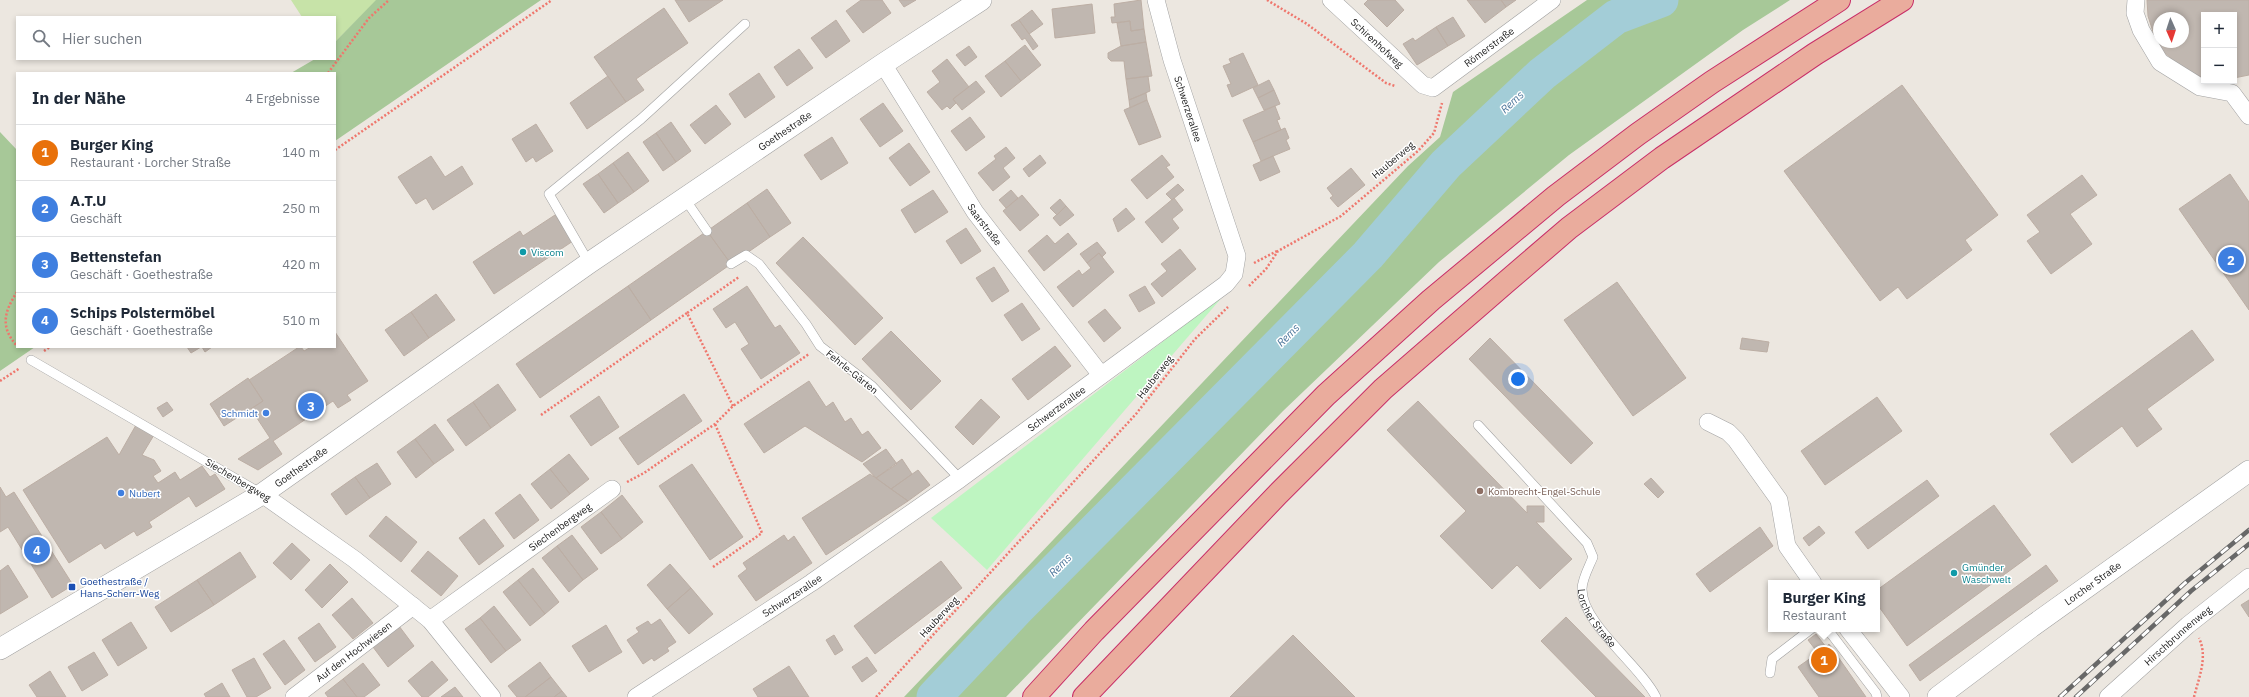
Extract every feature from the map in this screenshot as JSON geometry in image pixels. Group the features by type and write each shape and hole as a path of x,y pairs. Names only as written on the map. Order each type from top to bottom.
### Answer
{"highway":[{"path":"1034,697 1100,625 1326,395 1431,300 1556,196 1638,134 1712,82 1839,0"},
{"path":"1084,697 1273,500 1383,389 1569,228 1662,158 1808,58 1902,0"}],"street":[{"name":"Goethestraße","path":"0,649 262,494 589,263 883,64 982,0"},
{"name":"Schwerzerallee","path":"636,697 811,583 960,479 1226,284 1234,274 1237,256 1172,60 1156,0"},
{"name":"Schirenhofweg","path":"1331,0 1423,85"},
{"name":"Römerstraße","path":"1423,85 1433,88 1443,82 1552,0"},
{"path":"2136,0 2135,13 2141,30 2160,62 2200,87 2232,93 2249,116"},
{"name":"Saarstraße","path":"883,64 975,212 1101,375"},
{"path":"1708,422 1728,432 1736,440 1779,500 1787,546 1812,580"},
{"name":"Lorcher Straße","path":"1938,697 2031,627 2249,470"},
{"name":"Siechenbergweg","path":"430,620 612,488"},
{"name":"Siechenbergweg","path":"262,494 354,559 430,620 492,697"},
{"name":"Hirschbrunnenweg","path":"2108,697 2188,624 2249,577"},
{"name":"Auf den Hochwiesen","path":"294,697 413,606"},
{"path":"1850,632 1901,697"}],"lane":[{"path":"589,263 549,194 641,119 745,24"},
{"path":"685,199 707,231"},
{"name":"Fehrle-Gärten","path":"730,264 746,255 759,264 806,324 820,346 872,386 960,479"},
{"name":"Siechenbergweg","path":"31,360 262,494"},
{"name":"Lorcher Straße","path":"1478,425 1587,543 1593,557 1582,588 1583,602 1617,649 1648,682 1656,697"},
{"path":"1770,673 1772,659 1807,632"},
{"path":"1827,632 1876,693 1877,697"}],"path":[{"path":"329,72 369,18 389,0"},
{"path":"336,149 552,0"},
{"path":"1267,0 1307,24 1386,83 1401,88 1423,85"},
{"name":"Hauberweg","path":"1244,291 1266,269 1278,251 1341,216 1418,151 1434,133 1444,97 1443,82"},
{"path":"540,415 759,264"},
{"path":"16,293 6,308 4,325 11,340 16,345"},
{"name":"Hauberweg","path":"876,697 1136,414 1195,339 1234,302"},
{"path":"687,313 733,406"},
{"path":"612,488 644,473 715,424 733,406 820,346"},
{"path":"713,567 762,533 715,424"},
{"path":"2188,624 2199,636 2204,647 2203,662 2194,697"}],"green space":[{"path":"291,0 376,0 336,41 336,16 301,16"},
{"path":"376,0 541,0 336,140 336,72 293,72 313,60 336,60 336,41"},
{"path":"1587,0 1790,0 1743,30 1569,155 1439,262 1283,411 1006,697 904,697 1408,166 1440,137 1453,92"},
{"path":"0,132 16,149 16,348 34,348 0,371"},
{"path":"1224,295 987,570 931,518"}],"building":[{"path":"675,0 723,0 689,22"},
{"path":"861,0 882,0 891,13 863,33 846,11"},
{"path":"899,0 916,0 904,7"},
{"path":"1141,0 1144,29 1131,31 1130,21 1112,23 1111,17 1115,17 1114,4"},
{"path":"1368,0 1395,0 1404,10 1387,27 1364,4"},
{"path":"1467,0 1501,0 1506,7 1485,23"},
{"path":"1501,0 1516,0 1506,7"},
{"path":"2147,0 2249,0 2249,75 2237,77 2237,12 2201,12 2201,76 2183,69 2161,48 2189,48 2189,12 2153,12 2153,32 2148,16"},
{"path":"1092,4 1095,33 1055,38 1052,9"},
{"path":"664,8 688,43 636,79 644,90 626,102 594,57"},
{"path":"1032,10 1043,24 1029,34 1019,20"},
{"path":"1453,17 1465,36 1448,46 1436,27"},
{"path":"836,20 850,41 826,58 811,38"},
{"path":"1019,20 1038,46 1033,50 1025,38 1022,40 1011,25"},
{"path":"1130,21 1131,31 1144,29 1146,42 1121,46 1117,23"},
{"path":"1436,27 1448,46 1417,65 1403,44 1413,38 1415,41"},
{"path":"1146,42 1152,76 1126,79 1124,61 1111,61 1108,58 1108,53 1121,46"},
{"path":"1025,45 1041,65 1021,81 1005,61"},
{"path":"969,46 977,57 965,66 956,55"},
{"path":"799,49 813,68 787,86 774,67"},
{"path":"1243,53 1258,85 1232,97 1227,85 1231,84 1223,66 1231,63 1229,59"},
{"path":"947,59 969,87 953,99 956,103 950,109 947,106 942,110 927,92 940,82 932,71"},
{"path":"1005,61 1021,81 1001,97 985,76"},
{"path":"759,73 775,97 745,118 729,94"},
{"path":"608,76 626,102 587,129 570,103"},
{"path":"1148,76 1150,91 1129,100 1126,79"},
{"path":"1269,80 1274,90 1258,98 1253,88"},
{"path":"976,81 985,92 962,110 953,99"},
{"path":"1902,85 1998,215 1965,240 1972,250 1907,299 1898,287 1880,301 1784,171"},
{"path":"1274,90 1280,104 1264,110 1258,98"},
{"path":"1146,93 1147,100 1130,108 1129,100"},
{"path":"1147,100 1161,137 1139,145 1124,110"},
{"path":"883,103 903,131 880,147 860,119"},
{"path":"716,105 731,124 705,144 690,125"},
{"path":"1275,106 1280,119 1277,120 1281,130 1253,142 1243,120"},
{"path":"970,117 985,137 966,151 951,131"},
{"path":"671,122 691,151 676,162 656,133"},
{"path":"536,124 553,151 536,162 533,157 526,162 512,139"},
{"path":"1285,128 1289,138 1286,140 1290,149 1261,161 1253,142"},
{"path":"656,133 676,162 663,171 643,142"},
{"path":"832,137 848,163 821,180 804,155"},
{"path":"909,143 930,172 910,186 889,158"},
{"path":"1006,147 1015,158 1003,168 1010,177 993,191 978,173 996,159 994,156"},
{"path":"628,152 649,181 634,192 613,163"},
{"path":"1040,155 1046,163 1029,177 1023,169"},
{"path":"1162,155 1170,165 1166,167 1174,177 1147,199 1131,180"},
{"path":"431,156 445,177 462,166 473,184 433,210 426,198 416,204 398,177"},
{"path":"1273,156 1280,172 1260,181 1253,165"},
{"path":"613,163 634,192 618,203 598,174"},
{"path":"1351,168 1365,185 1338,207 1330,198 1333,196 1327,188"},
{"path":"598,174 618,203 604,213 583,184"},
{"path":"2230,174 2249,202 2249,310 2179,209"},
{"path":"2082,175 2097,195 2070,214 2092,244 2051,274 2027,241 2040,232 2027,215"},
{"path":"1178,184 1184,190 1172,200 1166,194"},
{"path":"767,189 791,223 770,237 747,203"},
{"path":"933,190 948,212 915,233 901,210"},
{"path":"1011,190 1018,198 1006,208 999,200"},
{"path":"1022,195 1039,215 1020,231 1003,211"},
{"path":"1174,198 1183,210 1172,219 1179,228 1162,243 1145,222"},
{"path":"1060,199 1066,206 1057,215 1050,208"},
{"path":"747,203 770,237 731,264 707,231"},
{"path":"1066,206 1074,215 1060,226 1053,218"},
{"path":"1126,208 1135,219 1118,232 1113,219"},
{"name":"Viscom","path":"555,215 573,241 494,294 473,262 520,231 523,236"},
{"path":"966,228 981,251 961,264 946,241"},
{"path":"707,231 731,264 651,320 628,286"},
{"path":"1068,233 1077,244 1044,271 1028,251 1047,235 1055,244"},
{"path":"803,237 883,318 855,345 776,263"},
{"path":"1097,242 1106,253 1102,257 1099,253 1087,263 1080,254"},
{"path":"1180,249 1196,269 1162,297 1151,284 1167,271 1161,264"},
{"path":"1099,253 1114,272 1073,307 1057,287 1079,270 1082,275 1091,268 1087,263"},
{"path":"994,267 1009,291 992,302 976,278"},
{"path":"1617,282 1686,378 1633,416 1564,320"},
{"path":"628,286 651,320 540,398 516,364"},
{"path":"747,286 775,328 780,325 800,353 761,379 741,349 749,344 735,322 726,328 713,309"},
{"path":"1145,286 1155,303 1139,312 1129,295"},
{"path":"436,294 455,320 429,338 411,312"},
{"path":"1022,303 1040,329 1022,341 1004,315"},
{"path":"1105,309 1121,328 1104,342 1088,322"},
{"path":"411,312 429,338 404,356 385,330"},
{"path":"2192,330 2214,360 2147,409 2162,429 2137,447 2122,426 2072,463 2050,434"},
{"path":"891,331 941,381 911,410 862,359"},
{"path":"336,333 368,381 347,395 351,400 338,408 333,401 273,441 282,454 258,470 238,459 270,438 251,409 263,401 249,380 297,348 302,348 304,351 309,348 336,348"},
{"path":"1490,338 1593,443 1571,464 1469,359"},
{"path":"1742,338 1769,342 1767,352 1740,349"},
{"path":"1055,346 1071,366 1028,400 1012,379"},
{"path":"188,348 199,348 191,353"},
{"path":"203,348 211,348 205,352"},
{"path":"248,378 263,401 224,426 210,404"},
{"path":"809,381 826,407 833,402 845,422 851,418 862,435 868,431 881,448 862,462 805,426 764,453 744,424"},
{"path":"498,384 516,410 491,428 473,402"},
{"path":"684,394 702,421 638,465 619,438"},
{"path":"599,396 619,427 591,446 570,416"},
{"path":"1877,397 1902,431 1825,485 1801,451"},
{"path":"981,399 1000,417 973,445 955,427"},
{"path":"1418,401 1527,513 1527,506 1544,506 1544,522 1536,522 1572,559 1540,589 1517,565 1492,589 1440,536 1466,511 1387,430"},
{"path":"167,402 173,410 163,417 157,408"},
{"path":"473,402 491,428 466,446 447,420"},
{"path":"435,424 454,450 434,464 415,439"},
{"name":"Nubert","path":"136,425 154,435 142,455 154,460 161,471 153,476 158,483 175,472 180,480 202,466 210,477 215,474 225,489 196,507 189,496 149,522 152,527 137,536 134,531 105,549 101,543 69,563 23,490 107,437 119,455"},
{"path":"415,439 434,464 416,478 397,452"},
{"path":"886,449 897,464 876,478 863,464"},
{"path":"569,454 589,479 570,494 550,469"},
{"path":"902,459 912,474 891,489 876,478"},
{"path":"377,463 391,484 370,498 355,477"},
{"path":"692,464 743,537 710,560 659,486"},
{"path":"550,469 570,494 551,509 531,484"},
{"path":"918,470 930,485 908,501 891,489"},
{"path":"870,474 908,501 826,555 802,518"},
{"path":"355,477 370,498 346,515 331,494"},
{"path":"1651,478 1664,492 1658,498 1644,484"},
{"path":"1927,480 1939,496 1868,549 1855,532"},
{"path":"0,487 6,497 14,492 73,585 52,598 8,527 0,532"},
{"path":"520,494 539,520 514,539 495,513"},
{"path":"622,495 643,522 622,539 601,512"},
{"name":"Gmünder Waschwelt","path":"1994,505 2031,555 1907,646 1880,608 1880,588"},
{"path":"601,512 622,539 601,554 581,527"},
{"path":"386,516 417,542 401,562 369,536"},
{"path":"484,519 504,546 479,565 459,538"},
{"path":"1819,526 1825,533 1809,546 1803,538"},
{"path":"1760,527 1773,546 1710,592 1696,574"},
{"path":"572,535 598,569 583,580 557,546"},
{"path":"784,535 788,541 794,536 812,563 756,601 738,576 747,569 743,563"},
{"path":"292,543 310,560 291,580 273,563"},
{"path":"557,546 583,580 569,592 542,558"},
{"path":"428,551 458,576 441,596 411,571"},
{"path":"240,552 256,577 214,605 197,580"},
{"path":"941,561 962,588 875,654 854,626"},
{"path":"330,564 348,582 322,608 305,590"},
{"path":"670,564 691,588 667,609 647,585"},
{"path":"8,565 28,597 0,614 0,571"},
{"path":"2046,565 2058,581 1920,681 1909,665"},
{"path":"533,568 559,602 545,614 518,580"},
{"path":"197,580 214,605 171,632 155,607"},
{"path":"518,580 545,614 530,626 503,592"},
{"path":"691,588 713,614 689,634 667,609"},
{"path":"352,598 373,623 353,639 332,615"},
{"path":"2249,600 2249,617 2241,605"},
{"path":"494,606 521,640 506,651 480,618"},
{"path":"1566,617 1645,697 1596,697 1541,641"},
{"path":"480,618 506,651 491,663 465,629"},
{"path":"660,619 676,642 667,648 669,651 654,661 652,658 643,664 627,640 639,632 636,628 648,621 651,625"},
{"path":"131,622 147,648 118,666 102,640"},
{"path":"319,623 336,647 315,662 298,638"},
{"path":"606,625 622,652 589,672 572,646"},
{"path":"399,626 414,646 388,667 373,647"},
{"path":"1816,634 1826,647 1829,644 1866,697 1819,697 1798,667 1818,653 1808,640"},
{"path":"834,635 843,650 835,655 826,640"},
{"path":"1293,635 1355,697 1230,697"},
{"path":"284,640 305,670 285,685 263,654"},
{"path":"94,652 108,675 82,691 68,667"},
{"path":"867,657 877,671 862,682 852,667"},
{"path":"254,658 271,688 256,697 247,697 232,670"},
{"path":"432,661 448,680 428,697 422,697 408,681"},
{"path":"540,662 551,677 525,697 517,697 508,686"},
{"path":"363,663 380,685 364,697 357,697 343,679"},
{"path":"789,666 809,697 758,697 753,689"},
{"path":"50,671 66,697 37,697 29,685"},
{"path":"551,677 562,691 554,697 525,697"},
{"path":"343,679 357,697 328,697 325,693"},
{"path":"222,683 230,697 206,697 204,694"},
{"path":"455,687 463,697 441,697"},
{"path":"562,691 567,697 554,697"}],"waterway":[{"name":"Rems","path":"934,697 1016,610 1368,255 1446,164 1542,74 1616,17 1661,0"}],"railway":[{"path":"2060,697 2185,583 2249,530"},
{"path":"2076,697 2191,591 2249,544"}],"place":[{"name":"Viscom","path":"523,252"},
{"name":"A.T.U","path":"2231,260"},
{"name":"Bettenstefan","path":"311,406"},
{"name":"Schmidt","path":"266,413"},
{"name":"Kombrecht-Engel-Schule","path":"1480,491"},
{"name":"Nubert","path":"121,493"},
{"name":"Schips Polstermöbel","path":"37,550"},
{"name":"Gmünder Waschwelt","path":"1954,573"},
{"name":"Goethestraße / Hans-Scherr-Weg","path":"72,587"},
{"name":"Burger King","path":"1824,660"}]}
